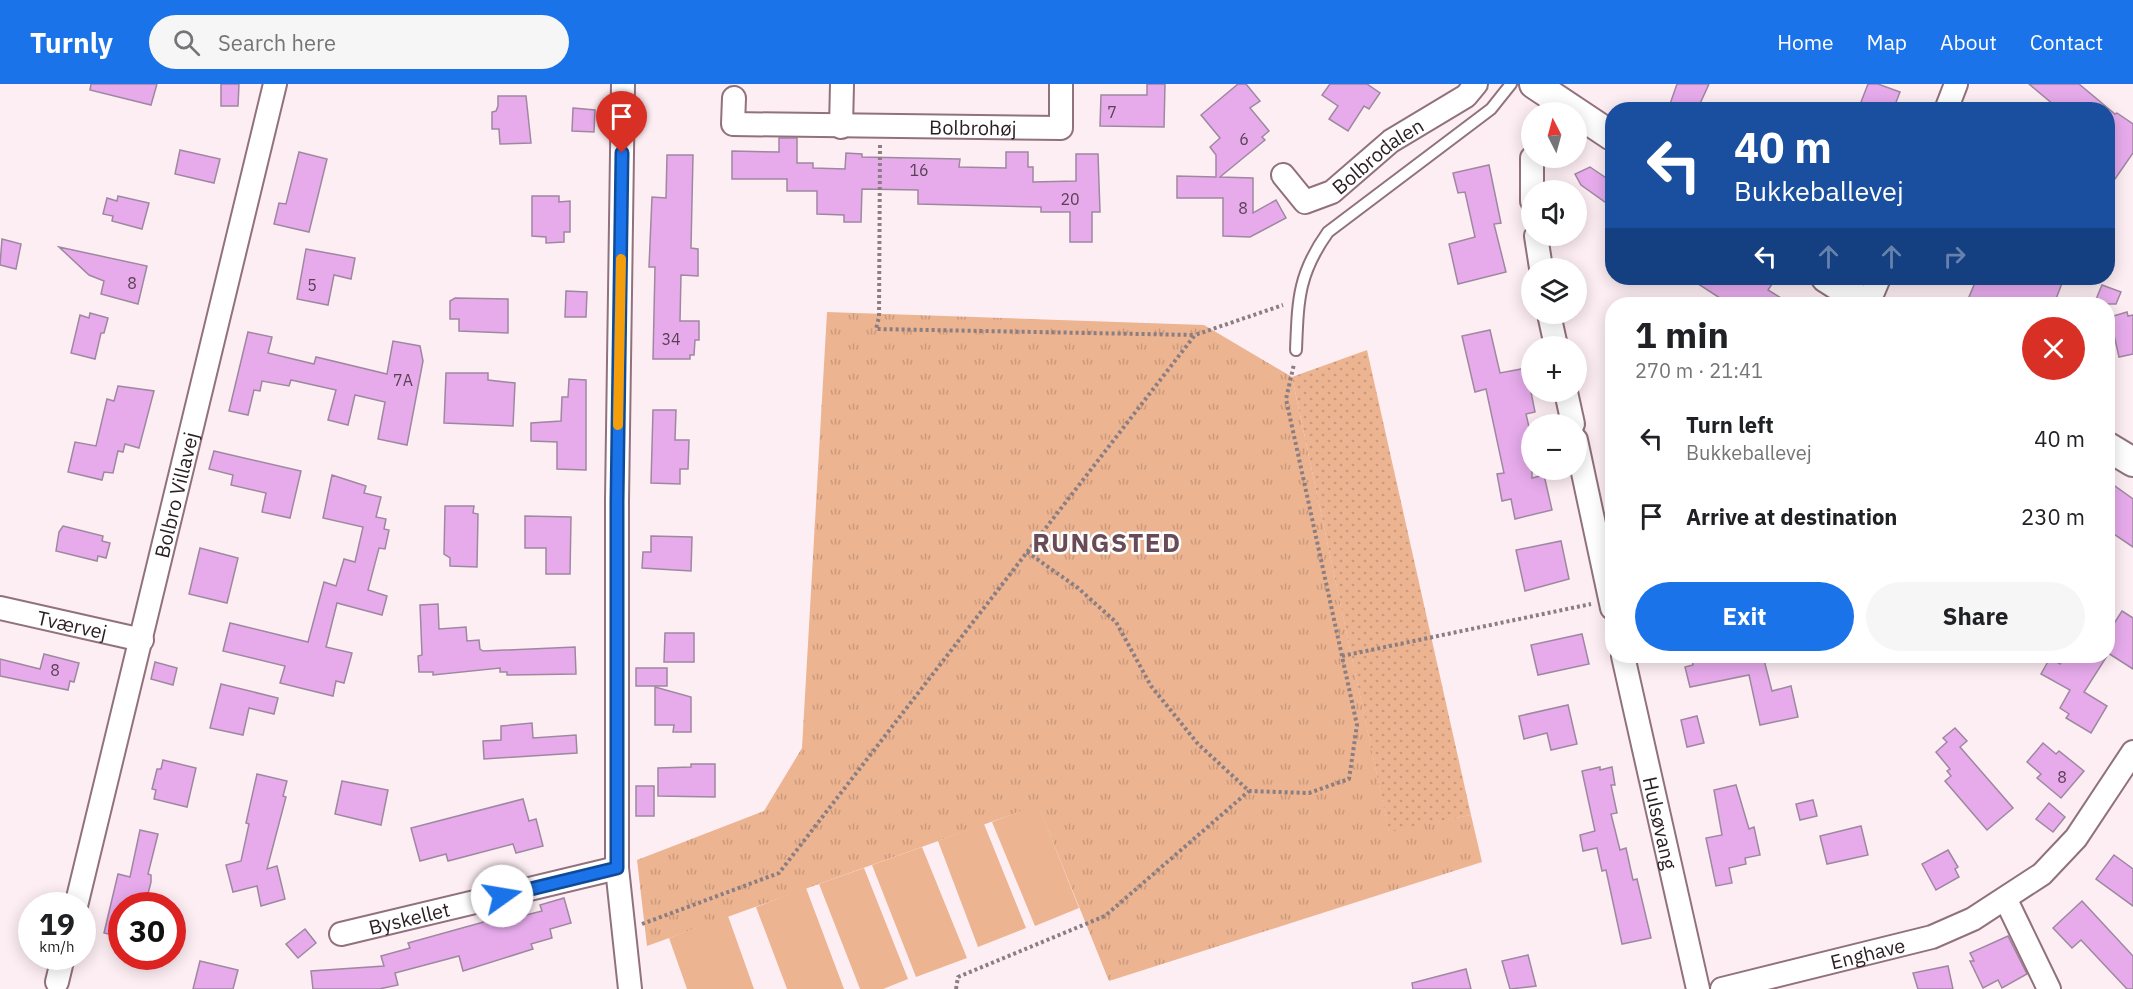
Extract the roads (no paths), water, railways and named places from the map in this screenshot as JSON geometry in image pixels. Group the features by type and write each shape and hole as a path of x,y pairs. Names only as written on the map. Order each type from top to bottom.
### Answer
{"street":[{"name":"Bolbro Villavej","path":"79,892 275,84"},
{"path":"623,84 617,501 617,868 630,989"},
{"path":"841,127 842,84"},
{"name":"Bolbrodalen","path":"1283,175 1305,202 1332,192 1391,141 1466,96 1476,84"},
{"path":"1949,102 1956,84"},
{"name":"Bolbrohøj","path":"734,98 733,124 1061,128 1061,86"},
{"path":"1541,96 1605,132"},
{"path":"1837,285 1857,297"},
{"path":"2115,451 2133,462"},
{"path":"1585,480 1605,572"},
{"name":"Tværvej","path":"0,608 142,640"},
{"name":"Hulsøvang","path":"1625,663 1698,989"},
{"name":"Enghave","path":"1722,989 1932,937 1973,919 2006,900 2042,874 2076,838 2133,752"},
{"name":"Byskellet","path":"341,934 617,868"},
{"path":"2006,900 2049,989"},
{"path":"57,982 60,970"}],"lane":[{"path":"1296,350 1298,300 1310,257 1329,232 1491,109 1510,84"}],"district":[{"name":"RUNGSTED","path":"1107,542"}]}
